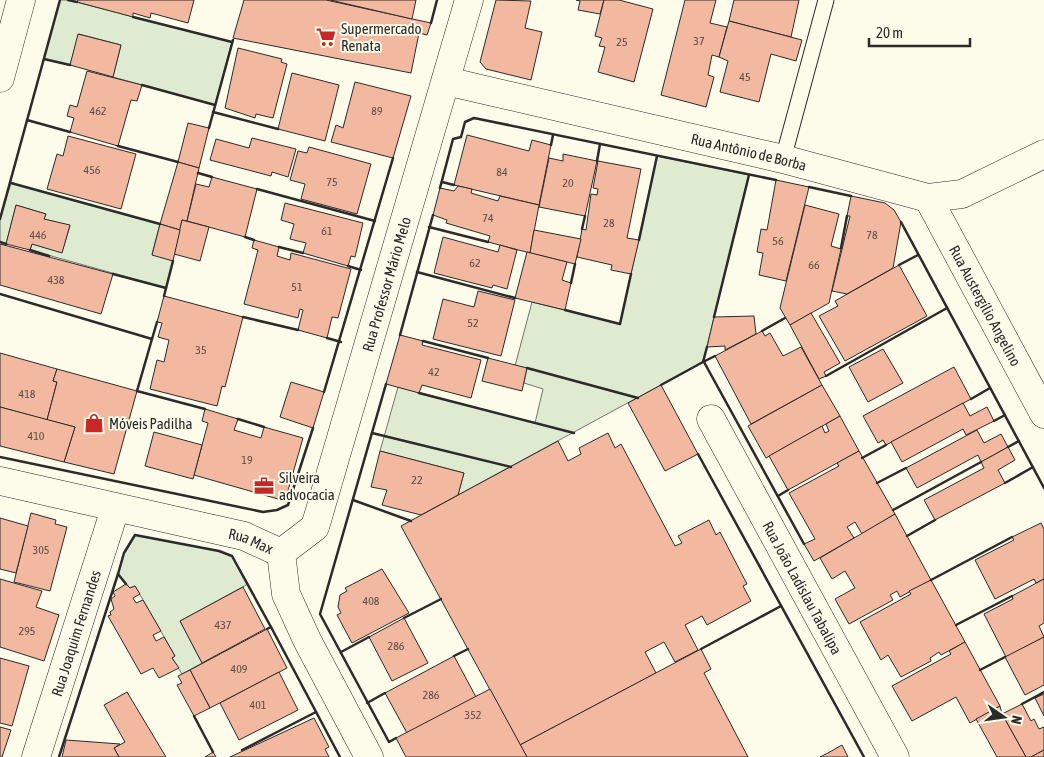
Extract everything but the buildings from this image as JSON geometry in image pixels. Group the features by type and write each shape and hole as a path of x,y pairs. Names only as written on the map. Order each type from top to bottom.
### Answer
{"street":[{"path":"0,78 21,0"},
{"name":"Rua Professor Mário Melo","path":"281,553 314,527 469,0"},
{"name":"Rua Antônio de Borba","path":"446,82 783,159 928,198 962,194 1044,154"},
{"name":"Rua Austergílio Angelino","path":"928,198 1044,414"},
{"name":"Rua João Ladislau Tabalipa","path":"711,419 895,757"},
{"name":"Rua Max","path":"0,481 115,509 244,536 281,553 286,594 307,640 369,757"},
{"name":"Rua Joaquim Fernandes","path":"36,757 115,509"}],"lane":[{"path":"783,159 826,0"}],"green space":[{"path":"60,0 68,0 232,42 215,105 113,77 121,45 79,34 70,65 44,59"},
{"path":"657,156 749,175 703,362 458,495 464,473 380,451 398,387 535,423 543,389 524,383 527,368 515,366 532,302 620,324"},
{"path":"11,183 160,224 152,254 173,261 166,288 30,250 32,244 62,252 70,226 44,219 46,214 16,205 6,244 0,242 0,219"},
{"path":"135,535 219,551 232,556 248,584 180,621 202,663 182,674 172,658 175,656 135,586 130,588 118,574 124,553"}],"wall":[{"path":"0,219 60,0"},
{"path":"68,0 77,2"},
{"path":"431,23 437,0"},
{"path":"133,17 232,42"},
{"path":"209,128 233,40"},
{"path":"44,59 70,65"},
{"path":"142,85 215,105"},
{"path":"213,112 278,129"},
{"path":"440,188 453,139 461,137 465,122 474,118 776,180"},
{"path":"27,120 70,132"},
{"path":"551,145 553,135"},
{"path":"597,161 600,144"},
{"path":"118,146 178,162"},
{"path":"639,240 657,156"},
{"path":"324,392 393,158"},
{"path":"198,173 212,177"},
{"path":"714,317 749,175"},
{"path":"442,182 454,185"},
{"path":"11,183 160,224"},
{"path":"809,187 851,196"},
{"path":"257,189 375,221"},
{"path":"400,335 433,215"},
{"path":"582,229 585,216"},
{"path":"841,248 847,216"},
{"path":"901,222 1044,488"},
{"path":"429,227 488,242"},
{"path":"245,237 254,240"},
{"path":"0,242 6,244"},
{"path":"279,247 303,253"},
{"path":"30,250 49,256"},
{"path":"899,265 918,255"},
{"path":"164,296 173,261"},
{"path":"571,283 575,264"},
{"path":"348,266 361,270"},
{"path":"417,272 515,298"},
{"path":"113,274 166,288"},
{"path":"565,310 620,324 631,274"},
{"path":"0,294 152,339 157,322"},
{"path":"826,376 947,308"},
{"path":"243,317 298,330"},
{"path":"762,331 785,318"},
{"path":"327,338 341,342"},
{"path":"152,339 137,391 205,409"},
{"path":"423,341 488,358"},
{"path":"707,347 703,362 715,356"},
{"path":"661,385 703,362"},
{"path":"704,362 804,544"},
{"path":"527,368 638,398"},
{"path":"386,384 320,614 389,742 396,738"},
{"path":"971,399 990,388"},
{"path":"419,393 574,433"},
{"path":"994,421 1005,415"},
{"path":"238,419 264,427"},
{"path":"0,457 263,512 277,510 288,505 313,428"},
{"path":"372,433 511,467"},
{"path":"1008,447 1019,441"},
{"path":"862,458 886,445"},
{"path":"698,454 864,757"},
{"path":"893,510 981,462"},
{"path":"1005,483 1033,467"},
{"path":"877,483 906,468"},
{"path":"778,496 788,490"},
{"path":"353,500 411,521"},
{"path":"907,536 935,520"},
{"path":"126,584 118,574 124,553 135,535 219,551 232,556 271,627 267,629"},
{"path":"931,580 1012,537"},
{"path":"59,757 118,574"},
{"path":"956,625 1012,596"},
{"path":"404,618 441,599"},
{"path":"701,649 781,606"},
{"path":"271,627 340,757"},
{"path":"341,652 369,637"},
{"path":"454,656 468,649"},
{"path":"980,670 1005,657"},
{"path":"1022,704 1044,692"},
{"path":"367,703 385,693"},
{"path":"242,750 316,712"},
{"path":"194,716 213,752"}],"place":[{"name":"Supermercado Renata","path":"326,37"},
{"name":"Móveis Padilha","path":"94,423"},
{"name":"Silveira advocacia","path":"264,486"}]}
